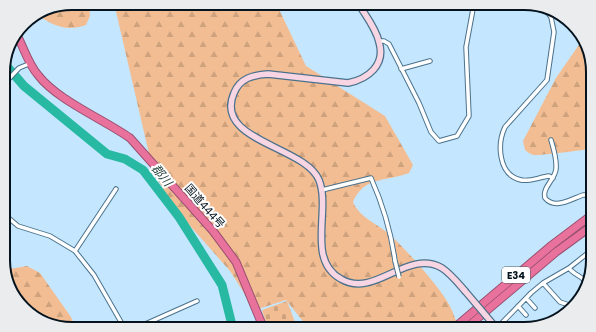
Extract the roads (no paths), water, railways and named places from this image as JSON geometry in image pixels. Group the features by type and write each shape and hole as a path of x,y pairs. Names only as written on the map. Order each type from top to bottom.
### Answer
{"highway":[{"name":"国道444号","path":"19,39 38,76 58,95 113,126 130,138 213,231 236,262 261,322"},
{"name":"E34","path":"461,322 586,218"},
{"name":"E34","path":"473,322 556,252 586,230"}],"street":[{"path":"362,10 379,42 380,58 376,68 368,76 360,81 348,83 262,74 247,77 238,84 231,103 232,114 236,123 244,131 303,161 314,171 322,190 323,253 333,273 341,280 353,283 365,283 409,265 421,263 431,264 449,273 492,322"},
{"path":"379,42 384,41 389,44 431,132 439,141 457,136 469,116 466,47 473,10"},
{"path":"550,16 554,32 547,80 505,126 502,132 501,156 506,169 515,177 528,180 549,176 553,178"},
{"path":"401,69 430,61"},
{"path":"10,78 19,68 31,63"},
{"path":"551,140 556,163 556,171 544,194 545,198 551,204 557,204 583,195 586,196"},
{"path":"322,190 371,178 383,204 392,234 395,260 399,277"},
{"path":"75,251 116,189"},
{"path":"10,219 18,226 50,236 75,251 94,275 121,322"},
{"path":"501,322 543,283 569,268 586,255"},
{"path":"569,268 571,272 584,278"},
{"path":"543,283 560,302 567,304"},
{"path":"526,298 535,308"},
{"path":"150,322 197,301"},
{"path":"518,306 526,315"}],"waterway":[{"name":"郡川","path":"10,70 24,86 107,154 125,159 143,170 179,217 222,285 231,322"}]}
